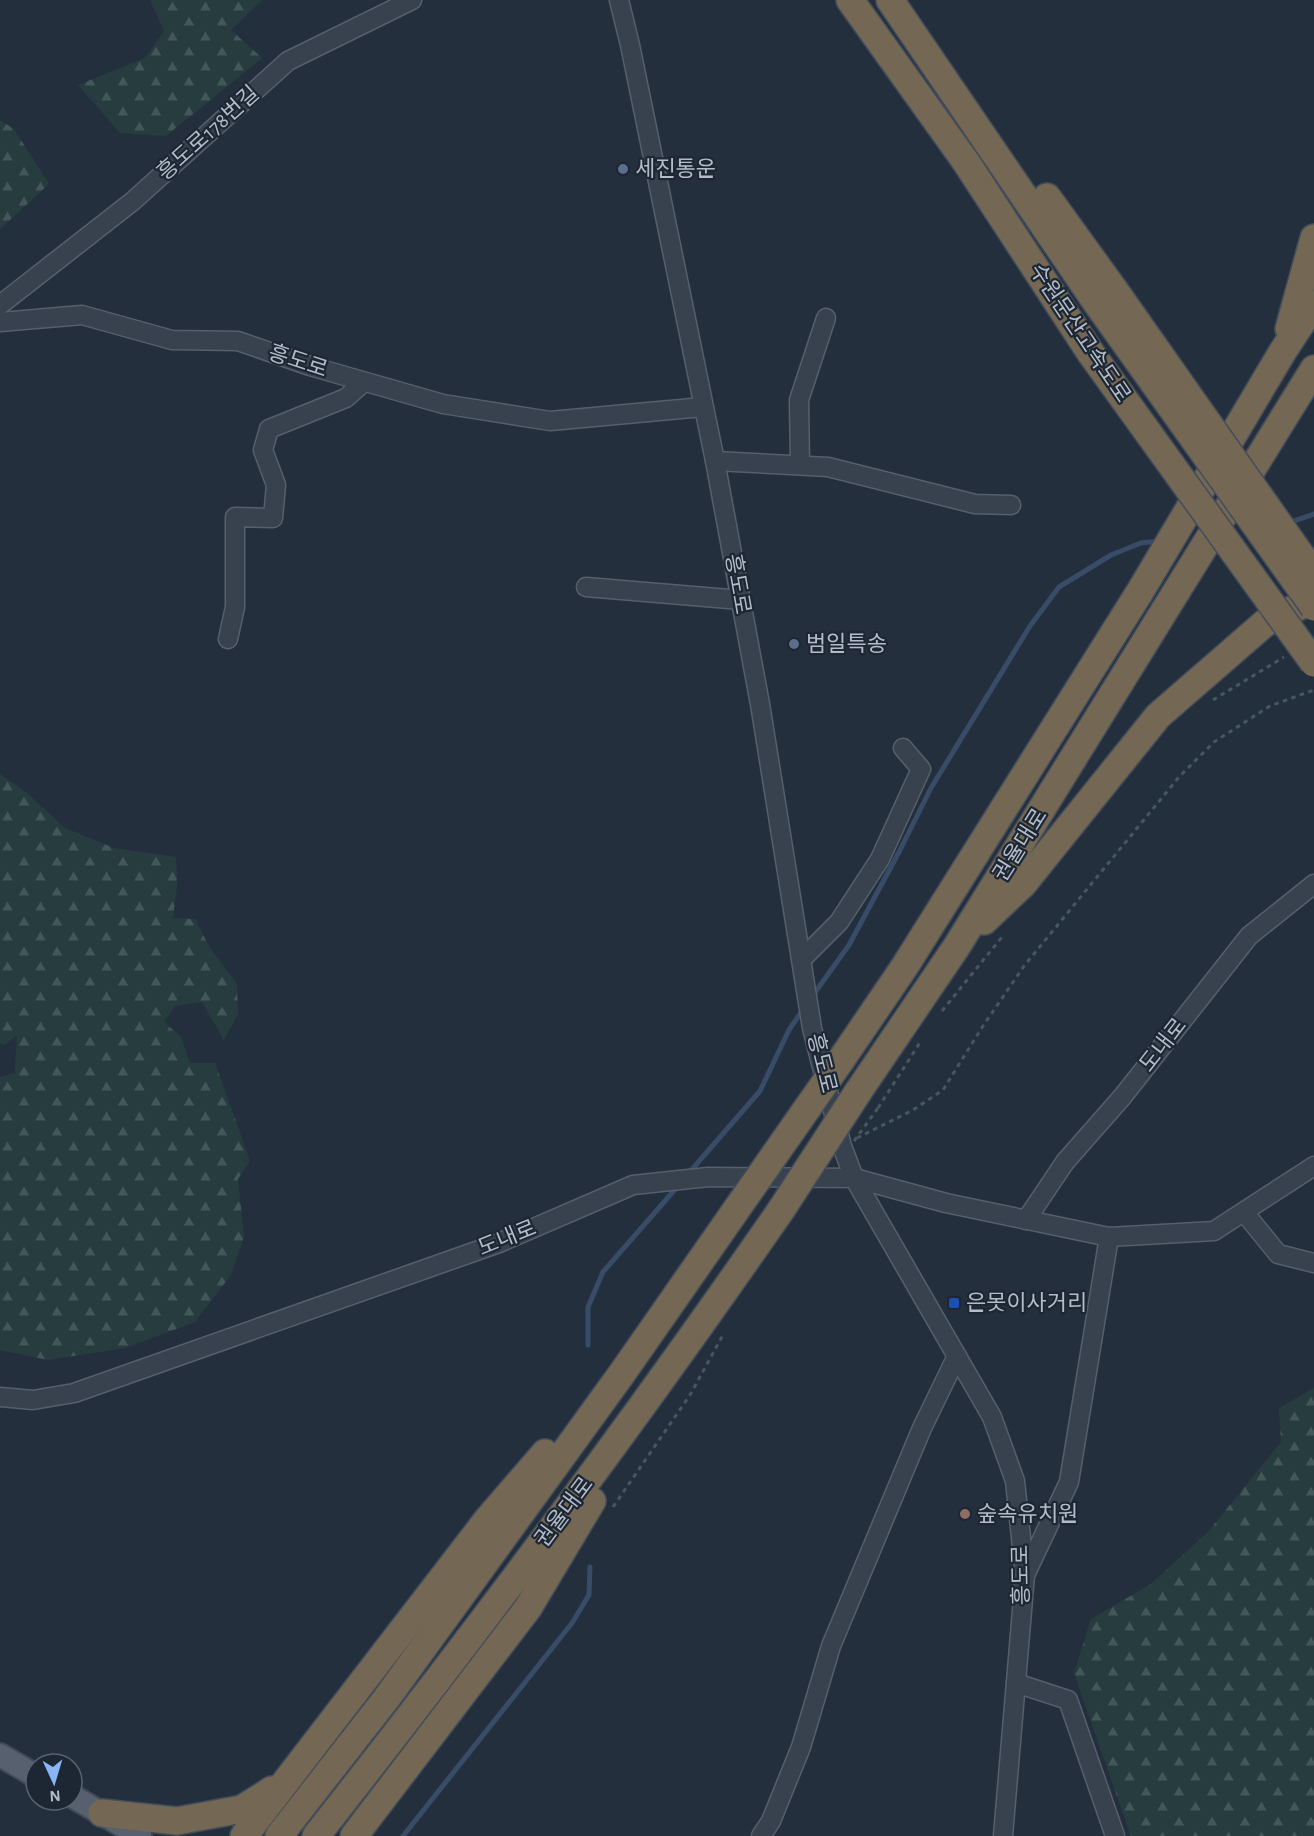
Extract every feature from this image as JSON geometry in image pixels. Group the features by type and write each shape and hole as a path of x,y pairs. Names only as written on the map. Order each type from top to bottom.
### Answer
{"highway":[{"name":"수원문산고속도로","path":"850,0 966,162 1090,352 1302,659"},
{"name":"수원문산고속도로","path":"890,0 1106,296 1314,607"},
{"path":"906,0 1106,296 1314,574"},
{"path":"1283,351 1314,238"},
{"path":"1283,351 1314,304"},
{"name":"권율대로","path":"279,1836 386,1699 666,1311 905,966 1141,590 1283,351"},
{"name":"권율대로","path":"316,1836 544,1539 692,1339 781,1210 868,1100 957,946 1307,380"},
{"path":"957,946 1023,884 1158,716 1265,623 1314,599"},
{"path":"244,1836 488,1519 666,1311"},
{"path":"354,1836 528,1608 692,1339"},
{"path":"102,1813 177,1821 242,1809 288,1780"},
{"path":"268,1836 288,1780"},
{"path":"102,1813 124,1836"}],"main road":[{"path":"0,1755 24,1769"},
{"path":"84,1803 140,1836"}],"street":[{"name":"흥도로178번길","path":"0,305 133,201 288,61 412,0"},
{"name":"흥도로","path":"619,0 716,461 812,1028 842,1146 854,1178 992,1417 1015,1481 1025,1575 1003,1836"},
{"path":"0,287 19,289"},
{"name":"흥도로","path":"0,322 82,315 172,340 238,341 310,366 443,404 550,420 703,407"},
{"path":"800,465 799,400 826,318"},
{"path":"228,639 235,607 235,517 273,518 276,484 263,450 269,429 346,398 364,382"},
{"path":"716,461 828,467 975,504 1011,505"},
{"path":"586,587 741,600"},
{"path":"802,965 839,922 880,859 921,769 903,748"},
{"name":"도내로","path":"1026,1220 1065,1162 1123,1096 1249,936 1314,884"},
{"name":"도내로","path":"0,1397 33,1400 74,1393 499,1243 633,1185 708,1177 854,1178 946,1203 1109,1237 1214,1231 1314,1166"},
{"path":"1244,1212 1278,1254 1314,1263"},
{"path":"1025,1575 1069,1482 1109,1237"},
{"path":"761,1836 771,1821 801,1747 831,1646 922,1428 957,1356"},
{"path":"1017,1683 1068,1700 1115,1836"}],"path":[{"path":"1204,705 1302,659"},
{"path":"842,1146 913,1110 944,1090 981,1029 1024,966 1179,777 1214,742 1270,706 1314,690"},
{"path":"938,1015 1003,935"},
{"path":"868,1100 926,1034"}],"green space":[{"path":"150,0 262,0 231,30 262,58 166,136 120,133 78,85 145,58 164,31"},
{"path":"0,120 14,129 49,184 0,229"},
{"path":"0,774 26,792 65,828 114,848 176,857 177,885 173,918 195,919 210,948 237,984 238,1014 224,1040 202,1002 175,1006 164,1022 181,1037 190,1063 215,1063 250,1161 238,1179 244,1237 231,1275 195,1322 125,1348 48,1360 0,1350 0,1077 15,1073 17,1035 4,1045 0,1043"},
{"path":"1314,1388 1314,1836 1131,1836 1074,1673 1091,1619 1151,1584 1208,1532 1281,1442 1279,1408"}],"waterway":[{"path":"1288,523 1314,514"},
{"path":"811,998 849,945 931,788 1030,626 1059,587 1111,555 1141,543 1160,541"},
{"path":"688,1174 760,1091 789,1030 804,1008"},
{"path":"588,1345 588,1307 603,1272 678,1186"},
{"path":"403,1836 572,1623 589,1595 590,1567"}],"place":[{"name":"세진통운","path":"623,169"},
{"name":"범일특송","path":"794,644"},
{"name":"은못이사거리","path":"954,1303"},
{"name":"숲속유치원","path":"965,1514"}]}
